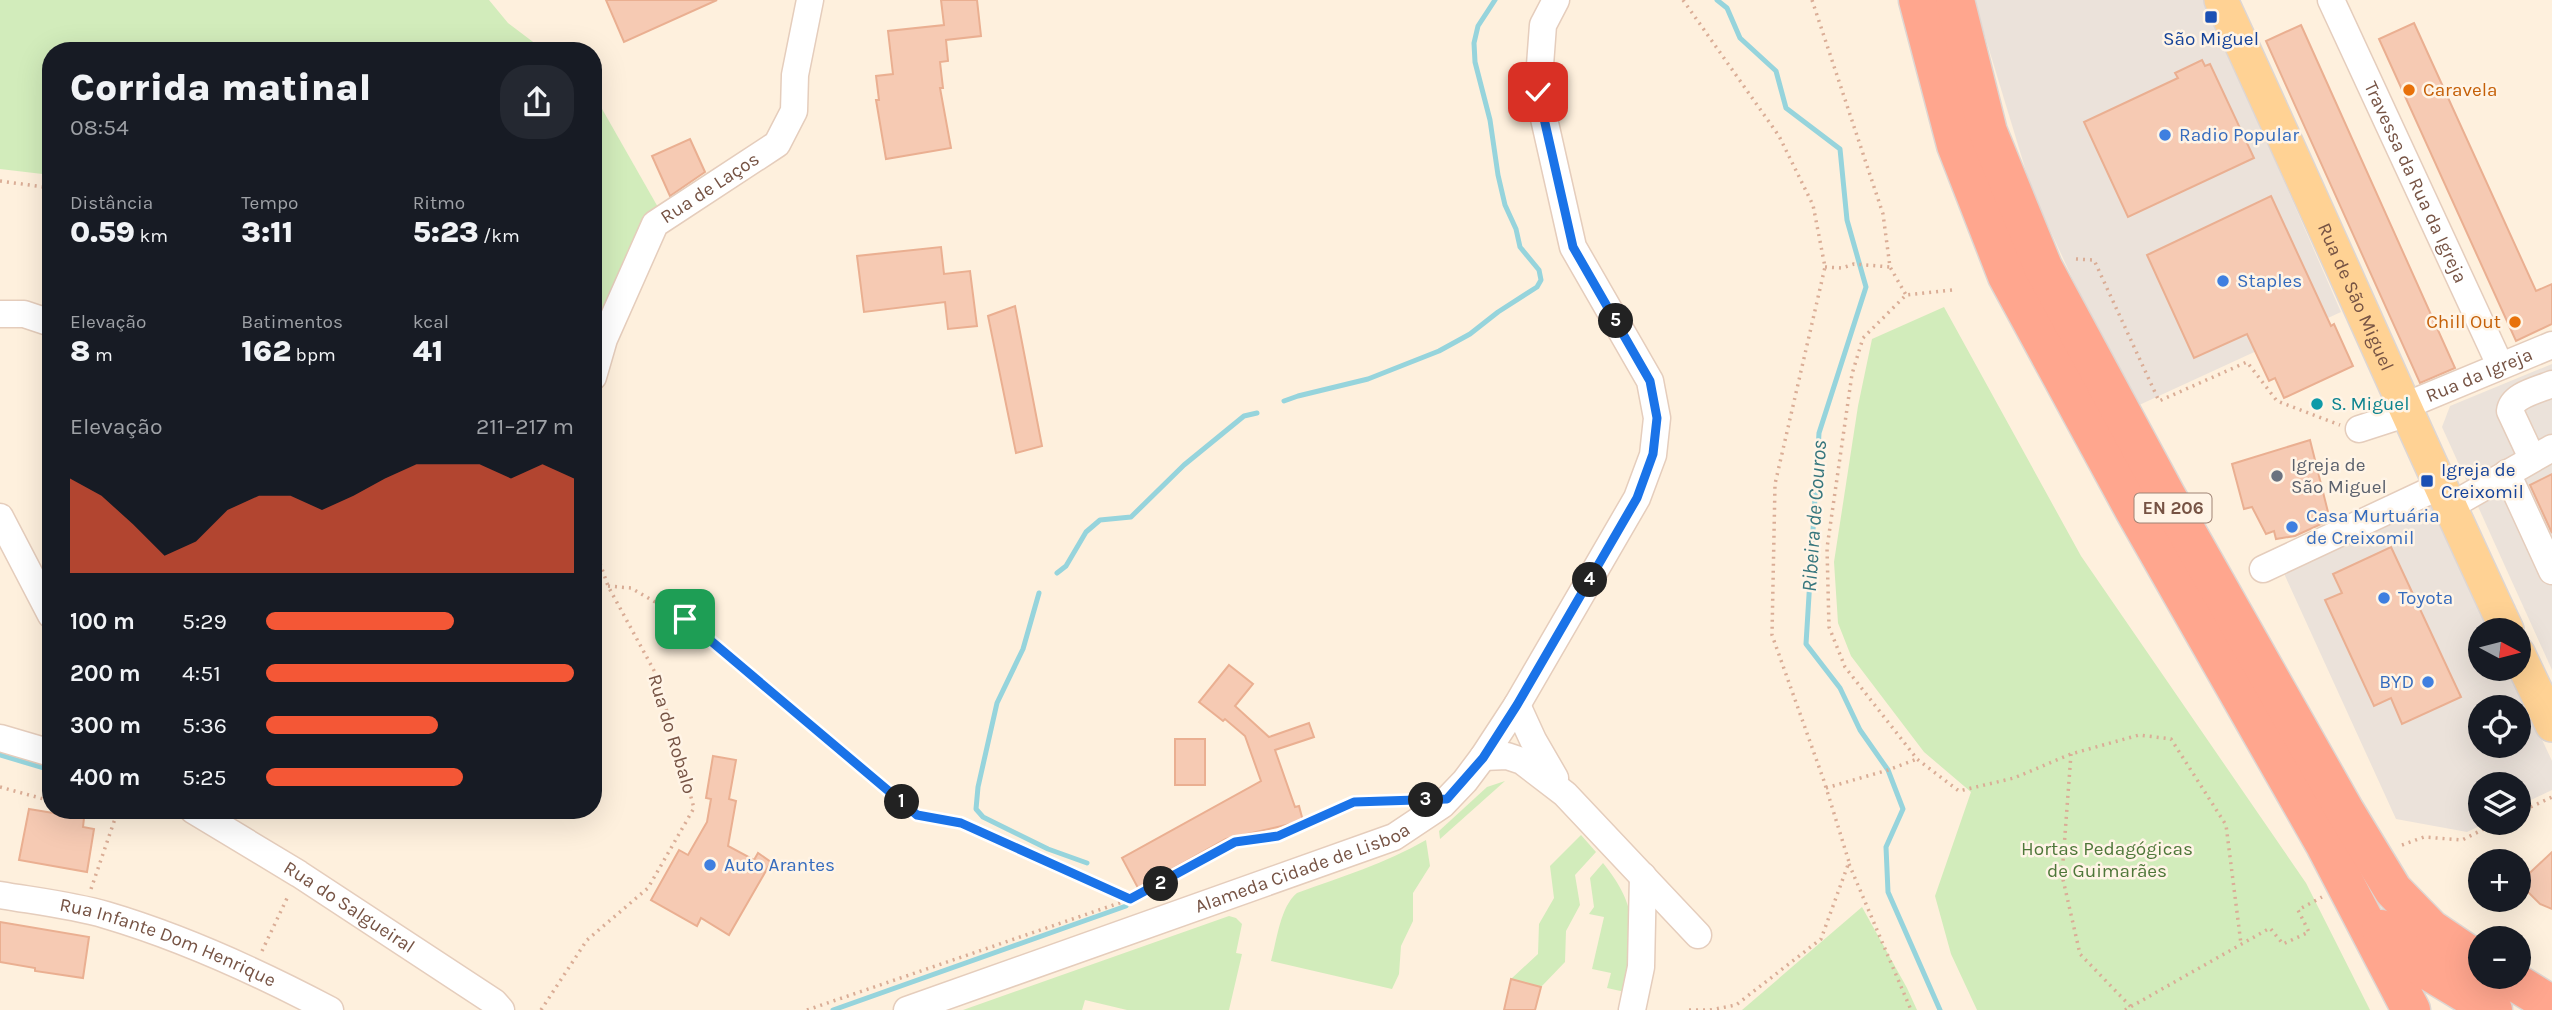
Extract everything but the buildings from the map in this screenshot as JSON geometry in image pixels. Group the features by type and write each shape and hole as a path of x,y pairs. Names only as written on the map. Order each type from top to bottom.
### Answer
{"highway":[{"name":"EN 206","path":"1918,0 1956,145 2007,276 2141,522 2352,890 2380,928 2420,966 2468,976"},
{"name":"EN 206","path":"1955,0 1987,132 2043,267 2166,495 2365,845 2393,890 2431,929 2468,959"},
{"path":"2324,843 2411,1010"},
{"path":"2531,980 2552,990"},
{"name":"EN 206","path":"2514,989 2552,1004"}],"main road":[{"name":"Rua de São Miguel","path":"2221,0 2501,618"},
{"path":"2531,680 2552,724"}],"street":[{"name":"Rua de Laços","path":"602,346 655,224 777,144 794,111 795,75 810,0"},
{"name":"Alameda Cidade de Lisboa","path":"907,1010 1394,837 1442,804 1483,758 1517,705 1637,498 1653,454 1657,418 1650,381 1573,247 1538,92 1543,25 1556,0"},
{"name":"Travessa da Rua da Igreja","path":"2331,0 2500,365"},
{"path":"0,314 24,314 42,320"},
{"name":"Rua da Igreja","path":"2359,429 2393,418 2405,405 2552,345"},
{"path":"2263,569 2507,473 2542,453 2510,411 2511,404 2516,399 2552,384"},
{"path":"2507,473 2552,571"},
{"path":"0,517 42,598"},
{"path":"1517,705 1540,754 1565,794"},
{"path":"0,738 42,750"},
{"path":"1483,758 1507,756 1522,761 1565,794 1698,935"},
{"name":"Rua do Salgueiral","path":"207,819 299,874 494,1002 500,1010"},
{"path":"1632,1010 1641,967 1643,876"},
{"name":"Rua Infante Dom Henrique","path":"0,894 104,915 184,941 330,1010"}],"path":[{"path":"1683,0 1779,136 1813,205 1825,267 1775,484 1772,635 1849,862 1911,1010"},
{"path":"1812,0 1884,214 1890,267 1906,295"},
{"path":"0,181 42,187"},
{"path":"2076,259 2094,260 2159,401 2247,362 2277,401 2333,423 2359,429"},
{"path":"1825,267 1842,268 1854,264 1890,267"},
{"path":"1952,290 1906,295 1863,338 1852,374 1826,548 1829,627 1845,667 1917,759 1959,792 2014,778 2071,754 2139,735 2171,739 2226,825 2241,944"},
{"name":"Rua do Robalo","path":"541,1010 587,940 648,888 694,808 657,676 608,586 602,569"},
{"path":"608,586 631,588 685,619 917,815 961,823 1130,899"},
{"path":"2071,754 2062,875 2080,954 2133,1008"},
{"path":"1826,788 1917,759"},
{"path":"0,787 42,799"},
{"path":"2531,807 2552,797"},
{"path":"807,1010 1130,899 1235,842 1278,836 1354,802 1407,800"},
{"path":"84,911 115,819"},
{"path":"2402,845 2424,837 2462,840 2472,835"},
{"path":"1688,1010 1710,1010 1737,1005 1821,939 1849,862"},
{"path":"252,972 299,874"},
{"path":"2126,1010 2270,928 2283,944 2309,932 2298,910 2330,893"}],"shaded area":[{"path":"1974,0 2205,0 2341,312 2137,406 2093,323 2032,191"},
{"path":"2552,364 2552,670 2531,624 2531,618 2528,618 2442,427 2450,406"},
{"path":"2431,500 2485,618 2468,618 2468,681 2515,681 2521,695 2468,695 2468,758 2531,758 2531,716 2552,761 2552,790 2531,800 2531,772 2468,772 2468,832 2396,819 2281,567"}],"green space":[{"path":"0,0 489,0 508,23 533,42 42,42 42,174 0,169"},
{"path":"602,109 659,209 602,318"},
{"name":"Hortas Pedagógicas de Guimarães","path":"1944,307 2081,556 2306,883 2370,1010 1977,1010 1951,954 1935,896 1971,792 1924,752 1851,656 1838,623 1834,562 1858,406 1872,339"},
{"path":"1505,781 1440,839 1439,831 1487,787"},
{"path":"1581,835 1596,852 1575,875 1580,905 1566,931 1565,962 1541,987 1511,979 1538,954 1539,924 1554,898 1550,866"},
{"path":"1426,840 1430,866 1413,893 1413,921 1401,946 1399,974 1392,989 1271,961 1283,915 1297,893 1379,863"},
{"path":"1603,863 1624,896 1632,925 1625,992 1607,988 1611,973 1592,969 1604,917 1589,914 1594,907 1590,878"},
{"path":"1862,907 1917,1010 1742,1010"},
{"path":"1229,916 1242,924 1236,953 1242,954 1229,1010 1127,1010 1085,1000 1082,1010 963,1010"}],"waterway":[{"path":"1284,401 1368,379 1439,351 1470,334 1537,287 1541,280 1539,270 1520,247 1516,229 1505,205 1490,120 1475,62 1474,43 1478,26 1495,0"},
{"name":"Ribeira de Couros","path":"1717,0 1727,8 1740,38 1776,71 1786,108 1840,149 1847,220 1866,287 1819,433 1806,644 1840,688 1860,730 1888,770 1903,809 1886,847 1888,892 1940,1010"},
{"path":"1057,573 1066,566 1086,532 1100,520 1131,517 1184,465 1244,416 1257,413"},
{"path":"1039,593 1023,649 997,703 978,787 976,809 983,817 1048,849 1087,863"},
{"path":"0,755 42,767"},
{"path":"833,1010 1126,906"}],"place":[{"name":"São Miguel","path":"2211,17"},
{"name":"Caravela","path":"2409,90"},
{"name":"Radio Popular","path":"2165,135"},
{"name":"Staples","path":"2223,281"},
{"name":"Chill Out","path":"2515,322"},
{"name":"S. Miguel","path":"2317,404"},
{"name":"Igreja de São Miguel","path":"2277,476"},
{"name":"Igreja de Creixomil","path":"2427,481"},
{"name":"Casa Murtuária de Creixomil","path":"2292,527"},
{"name":"Toyota","path":"2384,598"},
{"name":"BYD","path":"2428,682"},
{"name":"Auto Arantes","path":"710,865"}],"route":[{"path":"685,619 917,815 961,823 1130,899 1235,842 1278,836 1354,802 1447,799 1483,758 1517,705 1637,498 1653,454 1657,418 1650,381 1573,247 1538,92"}]}
